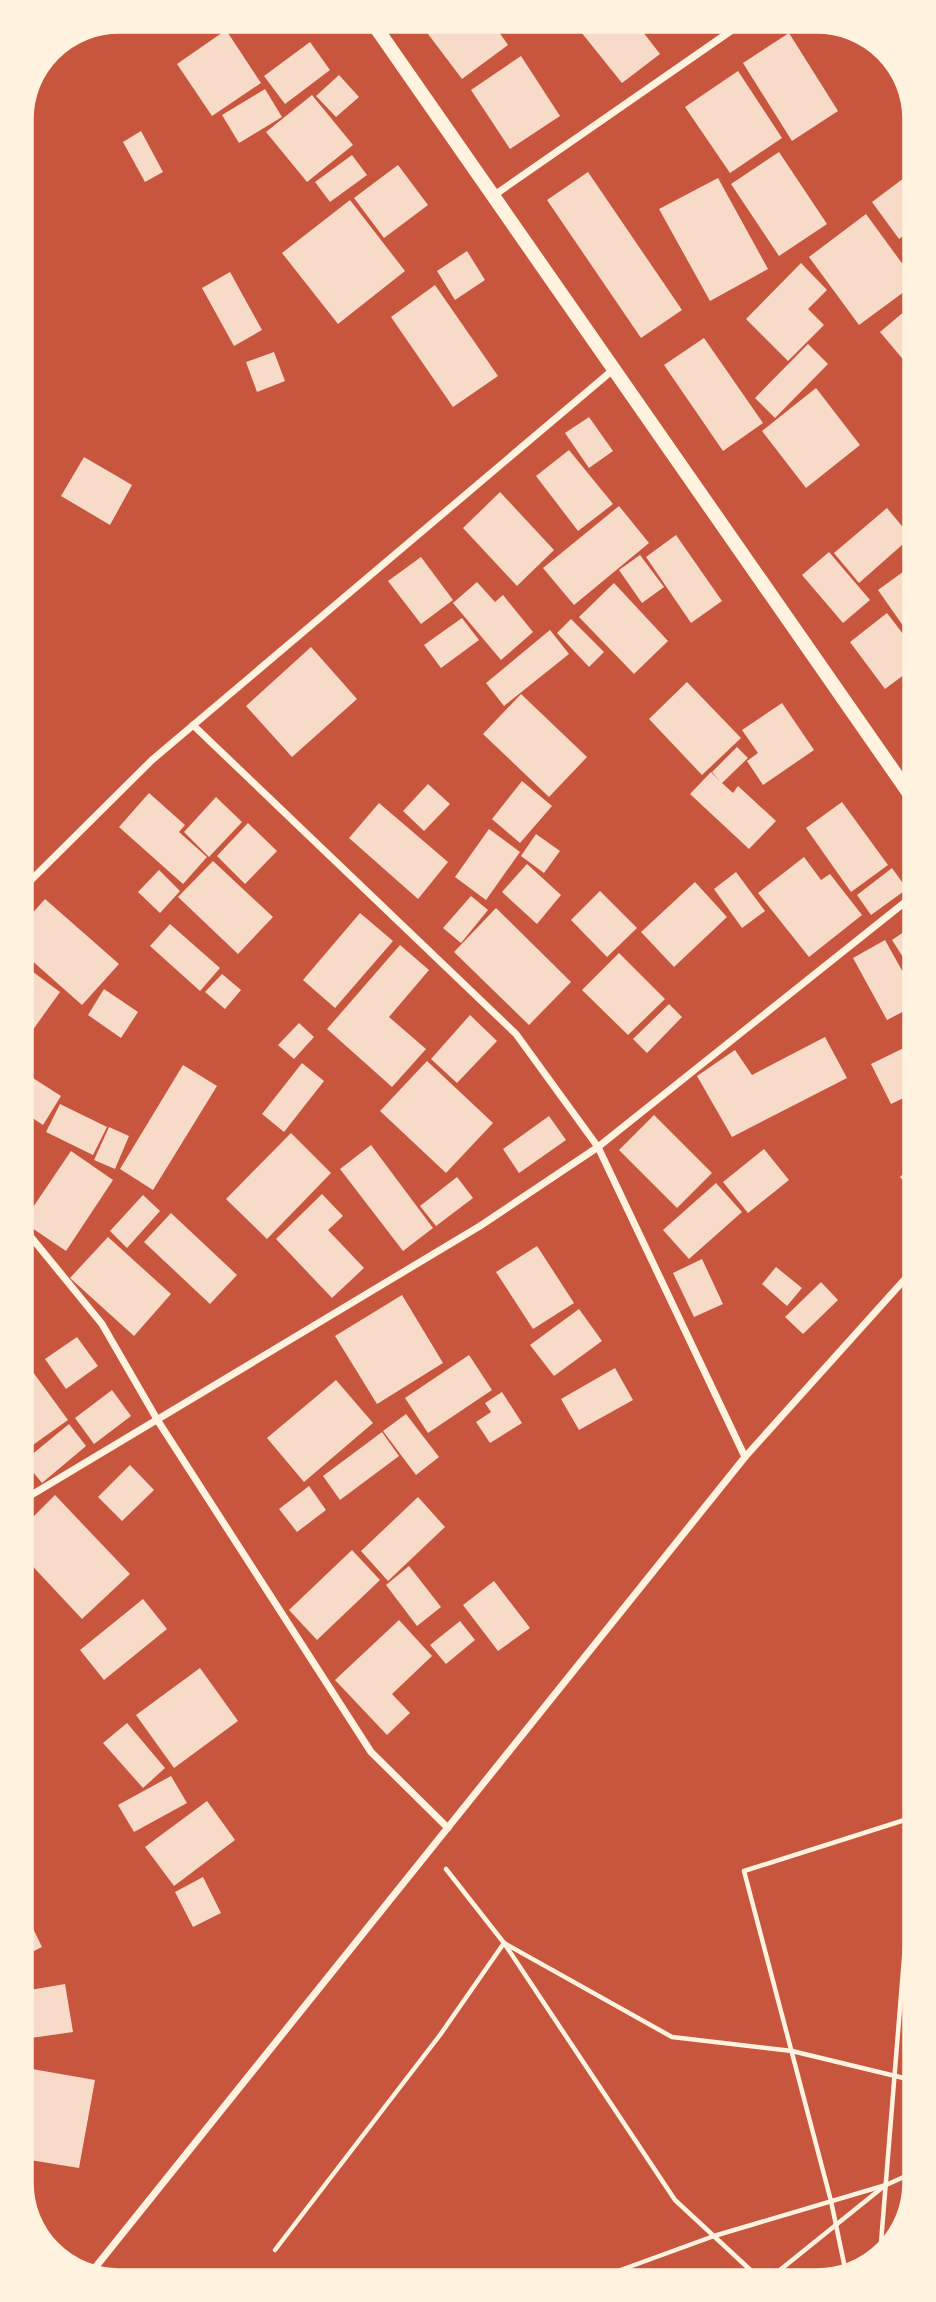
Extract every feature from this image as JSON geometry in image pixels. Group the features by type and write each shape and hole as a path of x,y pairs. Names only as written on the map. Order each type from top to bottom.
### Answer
{"main road":[{"path":"379,32 904,786"}],"street":[{"path":"493,196 729,32"},
{"path":"32,879 152,760 615,369"},
{"path":"193,725 516,1034 598,1147 745,1457"},
{"path":"32,1495 481,1226 598,1147 904,903"},
{"path":"32,1238 102,1324 158,1421 371,1752 448,1828"},
{"path":"95,2267 745,1457 904,1281"}],"path":[{"path":"845,2266 831,2201 744,1871 904,1820"},
{"path":"432,1850 504,1943 675,2200 750,2270"},
{"path":"504,1943 672,2037 792,2051 904,2078"},
{"path":"275,2250 440,2035 504,1943"},
{"path":"881,2243 904,1946"},
{"path":"621,2270 714,2236 886,2185 904,2177"},
{"path":"780,2270 886,2185"}],"building":[{"path":"223,32 227,32 261,83 212,116 177,64"},
{"path":"427,32 499,32 508,45 462,79"},
{"path":"581,32 643,32 660,54 622,83"},
{"path":"789,33 838,111 792,141 743,63"},
{"path":"310,42 330,70 285,104 264,76"},
{"path":"521,56 560,116 510,149 471,90"},
{"path":"738,71 782,138 730,173 685,107"},
{"path":"339,75 359,97 336,117 316,96"},
{"path":"265,89 282,117 239,143 222,115"},
{"path":"312,95 353,145 307,182 266,132"},
{"path":"141,131 163,172 145,182 123,142"},
{"path":"779,152 827,224 779,256 731,184"},
{"path":"352,155 367,175 330,202 315,182"},
{"path":"398,165 428,205 384,238 354,198"},
{"path":"588,172 682,310 641,338 547,200"},
{"path":"718,178 768,269 710,301 659,209"},
{"path":"904,178 904,236 899,239 872,202"},
{"path":"350,200 405,271 338,324 282,253"},
{"path":"866,214 904,266 904,292 859,325 809,257"},
{"path":"467,251 485,280 455,300 437,271"},
{"path":"801,263 827,290 808,309 824,325 788,361 746,319"},
{"path":"230,272 262,330 234,346 202,288"},
{"path":"435,285 498,376 453,407 391,317"},
{"path":"904,312 904,360 880,332"},
{"path":"704,338 763,423 723,451 664,365"},
{"path":"808,344 828,364 775,418 755,398"},
{"path":"274,352 285,381 257,392 246,362"},
{"path":"816,388 860,445 806,488 762,431"},
{"path":"589,417 613,451 589,468 565,433"},
{"path":"569,450 613,504 578,531 536,476"},
{"path":"84,457 132,485 110,525 61,496"},
{"path":"500,492 554,550 517,586 463,528"},
{"path":"619,506 649,543 574,605 543,568"},
{"path":"887,508 904,529 904,543 859,583 834,553"},
{"path":"676,535 722,601 691,623 646,557"},
{"path":"829,552 870,600 843,623 802,575"},
{"path":"640,555 664,587 642,603 619,570"},
{"path":"421,557 453,600 421,624 388,581"},
{"path":"904,571 904,627 878,590"},
{"path":"477,582 495,602 503,595 533,632 501,660 453,603"},
{"path":"614,583 668,641 634,674 579,617"},
{"path":"887,613 904,635 904,675 885,689 850,642"},
{"path":"462,618 479,640 441,668 424,645"},
{"path":"571,619 604,652 589,667 557,633"},
{"path":"550,630 569,654 504,706 486,683"},
{"path":"311,647 357,699 292,757 246,706"},
{"path":"687,682 741,738 702,775 649,719"},
{"path":"521,694 587,757 549,797 483,734"},
{"path":"782,703 814,750 763,785 747,761 758,753 742,730"},
{"path":"737,747 748,758 722,783 733,793 738,786 776,821 749,849 690,794 711,772 720,781 712,772"},
{"path":"522,781 552,806 520,843 492,819"},
{"path":"428,784 450,804 424,831 403,811"},
{"path":"149,793 185,825 179,832 207,857 183,884 119,827"},
{"path":"216,797 242,822 209,857 184,832"},
{"path":"842,802 888,865 851,892 806,828"},
{"path":"379,803 448,862 418,899 349,838"},
{"path":"248,823 277,851 245,884 217,856"},
{"path":"489,829 520,852 486,900 455,877"},
{"path":"536,834 560,851 544,873 521,856"},
{"path":"804,857 821,880 830,874 862,915 809,957 758,893"},
{"path":"213,861 273,917 238,954 178,897"},
{"path":"527,864 561,895 537,924 502,892"},
{"path":"892,868 904,885 904,891 871,915 857,895"},
{"path":"159,870 180,891 160,913 138,892"},
{"path":"736,872 765,911 742,928 714,889"},
{"path":"695,882 727,917 674,967 641,932"},
{"path":"600,891 637,928 607,957 571,920"},
{"path":"471,896 488,910 461,943 443,928"},
{"path":"45,899 119,964 82,1005 32,961 32,914"},
{"path":"496,908 571,982 529,1025 454,952"},
{"path":"360,913 393,941 335,1008 303,980"},
{"path":"170,924 220,968 200,991 150,946"},
{"path":"904,932 904,959 892,940"},
{"path":"885,940 904,974 904,1011 887,1020 853,958"},
{"path":"400,945 429,970 389,1017 426,1049 392,1087 327,1029"},
{"path":"619,953 665,999 628,1035 582,990"},
{"path":"32,971 60,992 32,1031"},
{"path":"222,974 241,990 225,1009 205,992"},
{"path":"104,989 138,1012 121,1038 88,1015"},
{"path":"669,1004 682,1017 647,1053 633,1039"},
{"path":"470,1015 497,1041 457,1083 431,1059"},
{"path":"299,1023 314,1037 294,1059 278,1045"},
{"path":"825,1037 847,1078 732,1137 697,1076 735,1050 752,1075"},
{"path":"904,1048 904,1098 891,1104 871,1064"},
{"path":"427,1061 493,1123 446,1173 380,1111"},
{"path":"302,1063 324,1081 284,1132 262,1114"},
{"path":"183,1065 217,1086 153,1190 120,1169"},
{"path":"32,1077 61,1096 43,1125 32,1118"},
{"path":"60,1104 107,1127 93,1155 46,1132"},
{"path":"654,1115 712,1173 677,1208 619,1150"},
{"path":"549,1116 566,1140 519,1173 503,1149"},
{"path":"109,1127 129,1136 115,1169 94,1160"},
{"path":"291,1133 331,1173 267,1239 226,1199"},
{"path":"371,1145 433,1228 403,1251 340,1169"},
{"path":"764,1149 789,1180 748,1213 723,1182"},
{"path":"71,1151 113,1180 66,1251 32,1228 32,1209"},
{"path":"457,1177 473,1198 436,1226 420,1206"},
{"path":"716,1183 742,1212 689,1259 663,1230"},
{"path":"322,1194 343,1216 328,1230 364,1268 332,1298 276,1239"},
{"path":"143,1195 160,1211 127,1248 110,1231"},
{"path":"171,1213 237,1275 210,1304 144,1242"},
{"path":"108,1237 171,1294 134,1336 70,1278"},
{"path":"537,1246 574,1303 533,1329 496,1272"},
{"path":"702,1259 723,1304 694,1317 673,1273"},
{"path":"776,1267 802,1288 787,1306 762,1284"},
{"path":"821,1282 838,1300 803,1334 785,1317"},
{"path":"402,1295 443,1363 377,1404 335,1336"},
{"path":"579,1309 602,1341 554,1376 530,1345"},
{"path":"77,1337 98,1366 66,1389 45,1359"},
{"path":"469,1355 492,1390 428,1433 405,1398"},
{"path":"615,1368 633,1400 579,1430 561,1399"},
{"path":"32,1371 68,1420 32,1446"},
{"path":"336,1380 373,1423 304,1482 267,1438"},
{"path":"112,1390 131,1416 94,1444 75,1418"},
{"path":"502,1392 522,1423 490,1443 476,1422 491,1412 485,1403"},
{"path":"406,1414 439,1457 416,1475 383,1431"},
{"path":"69,1424 86,1446 42,1483 32,1471 32,1454"},
{"path":"382,1432 399,1456 340,1500 323,1476"},
{"path":"130,1465 154,1490 122,1521 98,1497"},
{"path":"309,1486 326,1510 297,1532 279,1509"},
{"path":"55,1495 130,1574 82,1619 32,1566 32,1518"},
{"path":"418,1497 445,1527 388,1581 361,1551"},
{"path":"352,1550 380,1580 317,1640 289,1610"},
{"path":"409,1566 441,1607 417,1626 386,1585"},
{"path":"494,1581 530,1628 498,1651 463,1605"},
{"path":"143,1599 167,1629 104,1680 80,1650"},
{"path":"399,1620 432,1656 392,1694 410,1713 387,1735 335,1680"},
{"path":"460,1621 475,1640 446,1664 430,1645"},
{"path":"200,1668 238,1721 174,1768 136,1715"},
{"path":"127,1723 165,1768 143,1788 103,1743"},
{"path":"171,1776 187,1803 134,1832 118,1805"},
{"path":"207,1801 235,1840 174,1886 145,1847"},
{"path":"203,1877 221,1913 193,1927 175,1892"},
{"path":"32,1926 42,1947 32,1952"},
{"path":"65,1984 73,2032 32,2038 32,1990"},
{"path":"32,2069 95,2080 79,2168 32,2160"}]}
